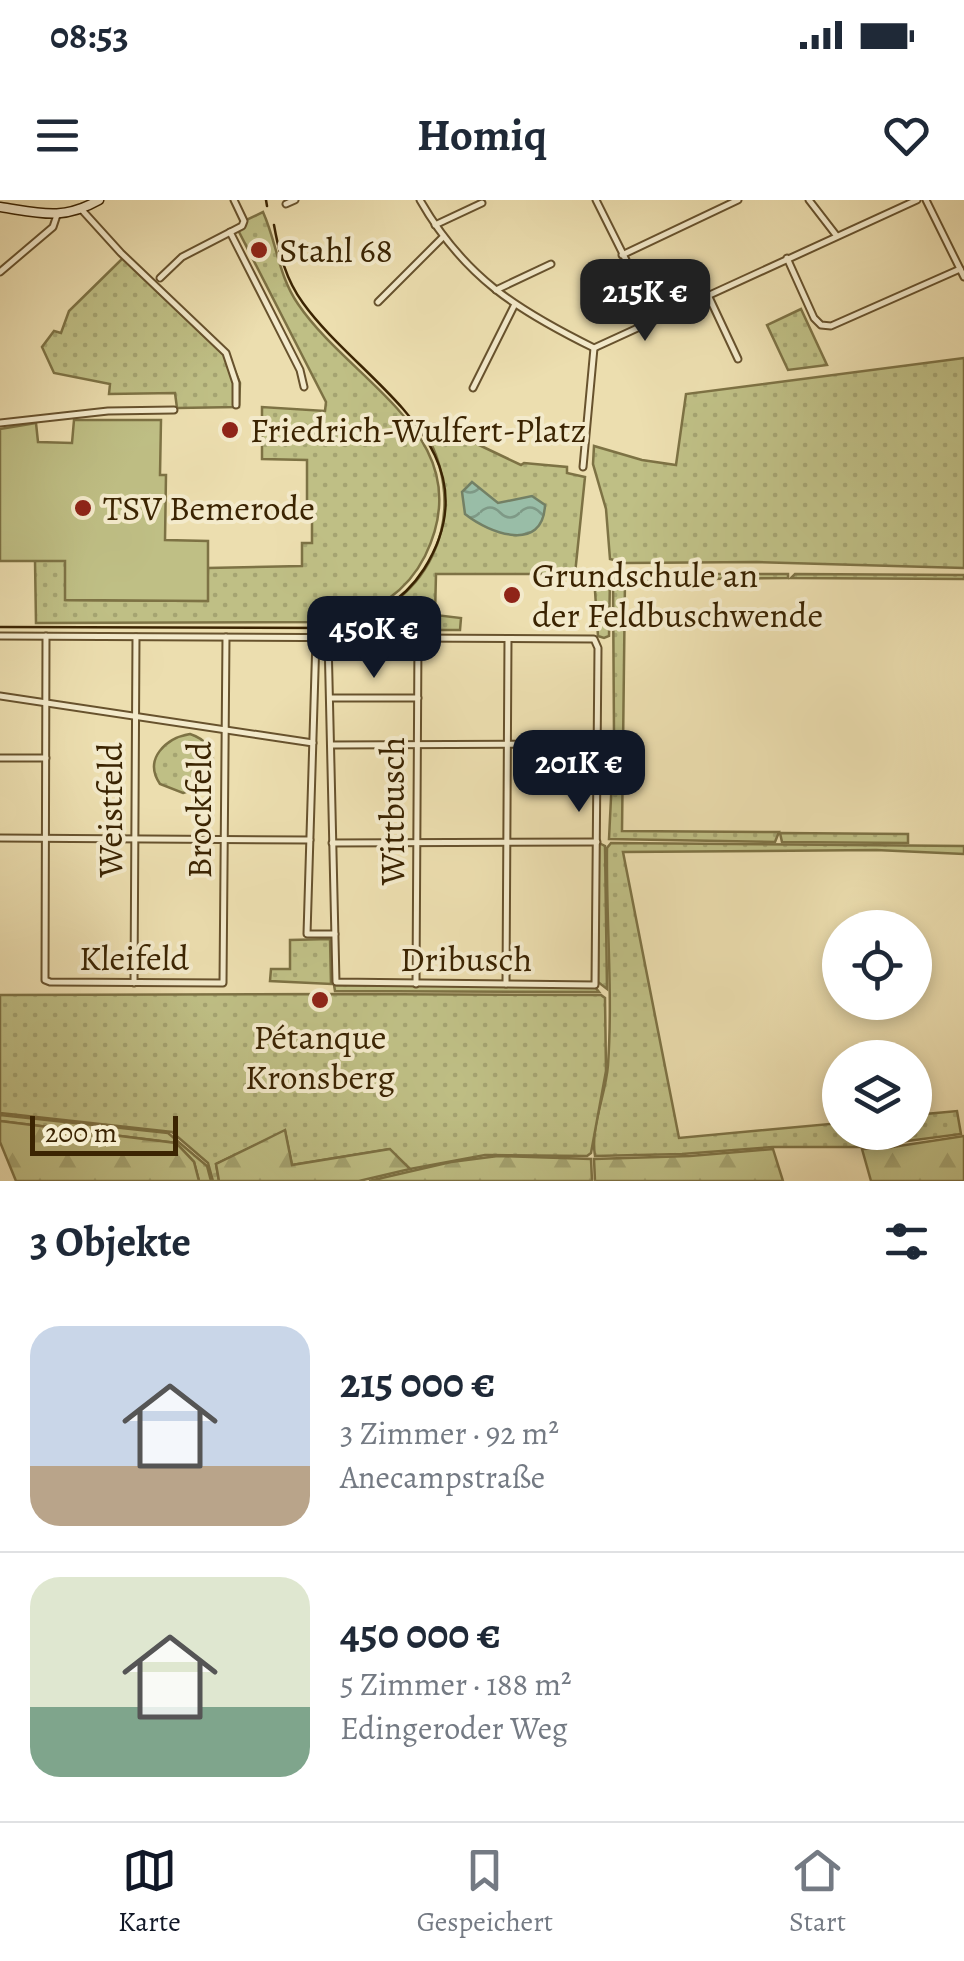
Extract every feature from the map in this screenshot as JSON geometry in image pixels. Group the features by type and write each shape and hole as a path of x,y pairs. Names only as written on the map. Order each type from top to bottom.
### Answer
{"main road":[{"path":"0,207 57,216 82,210 99,200"}],"street":[{"path":"160,278 182,256 244,224 234,200"},
{"path":"286,204 295,200"},
{"path":"420,200 443,237 514,306 594,348"},
{"path":"596,200 622,255 654,294 664,315"},
{"path":"622,255 738,200"},
{"path":"809,200 836,235"},
{"path":"594,348 917,200"},
{"path":"926,200 964,276"},
{"path":"435,225 482,203"},
{"path":"82,210 121,254 226,353 233,366 236,404"},
{"path":"0,272 53,226 57,216"},
{"path":"230,232 300,370 304,387"},
{"path":"378,302 443,237"},
{"path":"786,258 814,318 821,325 831,326 960,268"},
{"path":"496,290 551,264"},
{"path":"708,295 738,359"},
{"path":"474,388 514,306"},
{"path":"583,466 594,348"},
{"path":"0,423 108,411 174,410"},
{"path":"0,636 594,639 598,648 597,842 332,844"},
{"path":"46,636 46,838"},
{"name":"Weistfeld","path":"134,982 136,637"},
{"name":"Brockfeld","path":"223,983 226,637"},
{"path":"316,638 307,934 334,934 328,638"},
{"name":"Wittbusch","path":"416,984 418,638"},
{"path":"506,984 508,638"},
{"path":"0,696 312,743"},
{"path":"330,698 418,698"},
{"path":"331,745 596,744"},
{"path":"0,758 46,758"},
{"path":"0,838 310,840"},
{"name":"Kleifeld","path":"46,838 45,980 223,983"},
{"name":"Dribusch","path":"334,934 336,982 596,985 597,842"}],"green space":[{"path":"263,212 286,282 298,304 321,333 403,416 425,446 437,478 438,515 418,569 388,599 336,622 36,623 35,560 66,560 66,600 207,601 208,568 302,566 302,543 312,543 312,514 307,514 307,460 262,459 262,407 325,411 326,402 237,228"},
{"path":"126,255 227,352 240,383 239,407 177,408 175,393 109,394 110,384 54,373 42,347 54,331 61,333 69,311"},
{"path":"801,309 827,365 788,370 767,325"},
{"path":"964,358 964,568 625,563 610,559 606,509 593,464 594,446 676,465 686,394"},
{"name":"TSV Bemerode","path":"74,420 161,420 160,475 166,475 165,540 208,541 208,601 65,600 65,561 0,561 0,429 36,423 38,442 72,443"},
{"path":"435,424 521,465 567,467 567,473 585,477 575,574 436,574 435,615 461,618 460,630 325,630 361,621 391,604 415,582 433,555 442,525 444,492 437,459 421,425"},
{"path":"603,573 610,577 609,636 604,638 598,636 594,576"},
{"path":"615,574 788,574 788,578 625,580 622,831 779,832 775,842 609,839"},
{"path":"795,574 964,575 964,579 791,578"},
{"path":"190,734 209,747 213,765 204,782 183,793 160,784 154,766 165,745"},
{"path":"780,833 908,834 908,843 782,842"},
{"path":"599,843 605,846 607,989 598,982"},
{"path":"611,843 964,846 964,854 876,850 623,852 679,1138 822,1125 822,1147 595,1156 595,1133 608,1065 607,848"},
{"path":"330,939 331,984 270,981 271,969 290,969 290,940"},
{"path":"334,985 595,987 599,992 335,991"},
{"path":"0,995 601,995 605,998 606,1071 591,1153 485,1155 410,1169 389,1149 292,1165 285,1131 216,1164 219,1181 213,1181 208,1163 172,1132 0,1113"},
{"path":"957,1111 961,1134 932,1138 932,1113"},
{"path":"0,1115 168,1133 207,1166 211,1181 199,1181 194,1162 176,1143 0,1121"},
{"path":"0,1121 176,1143 194,1162 199,1181 16,1181 0,1142"},
{"path":"285,1130 292,1165 390,1149 410,1169 359,1181 219,1181 216,1164"},
{"path":"964,1136 964,1181 871,1181 862,1150 932,1150 932,1141"},
{"path":"773,1149 783,1181 595,1181 594,1159"},
{"path":"498,1156 591,1159 592,1181 369,1181 451,1162"}],"water":[{"path":"472,482 498,503 532,496 545,505 542,520 525,534 488,528 465,514 462,492"}],"tram line":[{"path":"266,200 267,206"},
{"path":"0,627 330,628 383,609 406,591 424,569 443,526 445,488 434,453 387,391 303,303 284,266 274,225"}],"place":[{"name":"Stahl 68","path":"259,250"},
{"name":"Friedrich-Wulfert-Platz","path":"230,430"},
{"name":"TSV Bemerode","path":"83,508"},
{"name":"Grundschule an der Feldbuschwende","path":"512,595"},
{"name":"Pétanque Kronsberg","path":"320,1000"}]}
